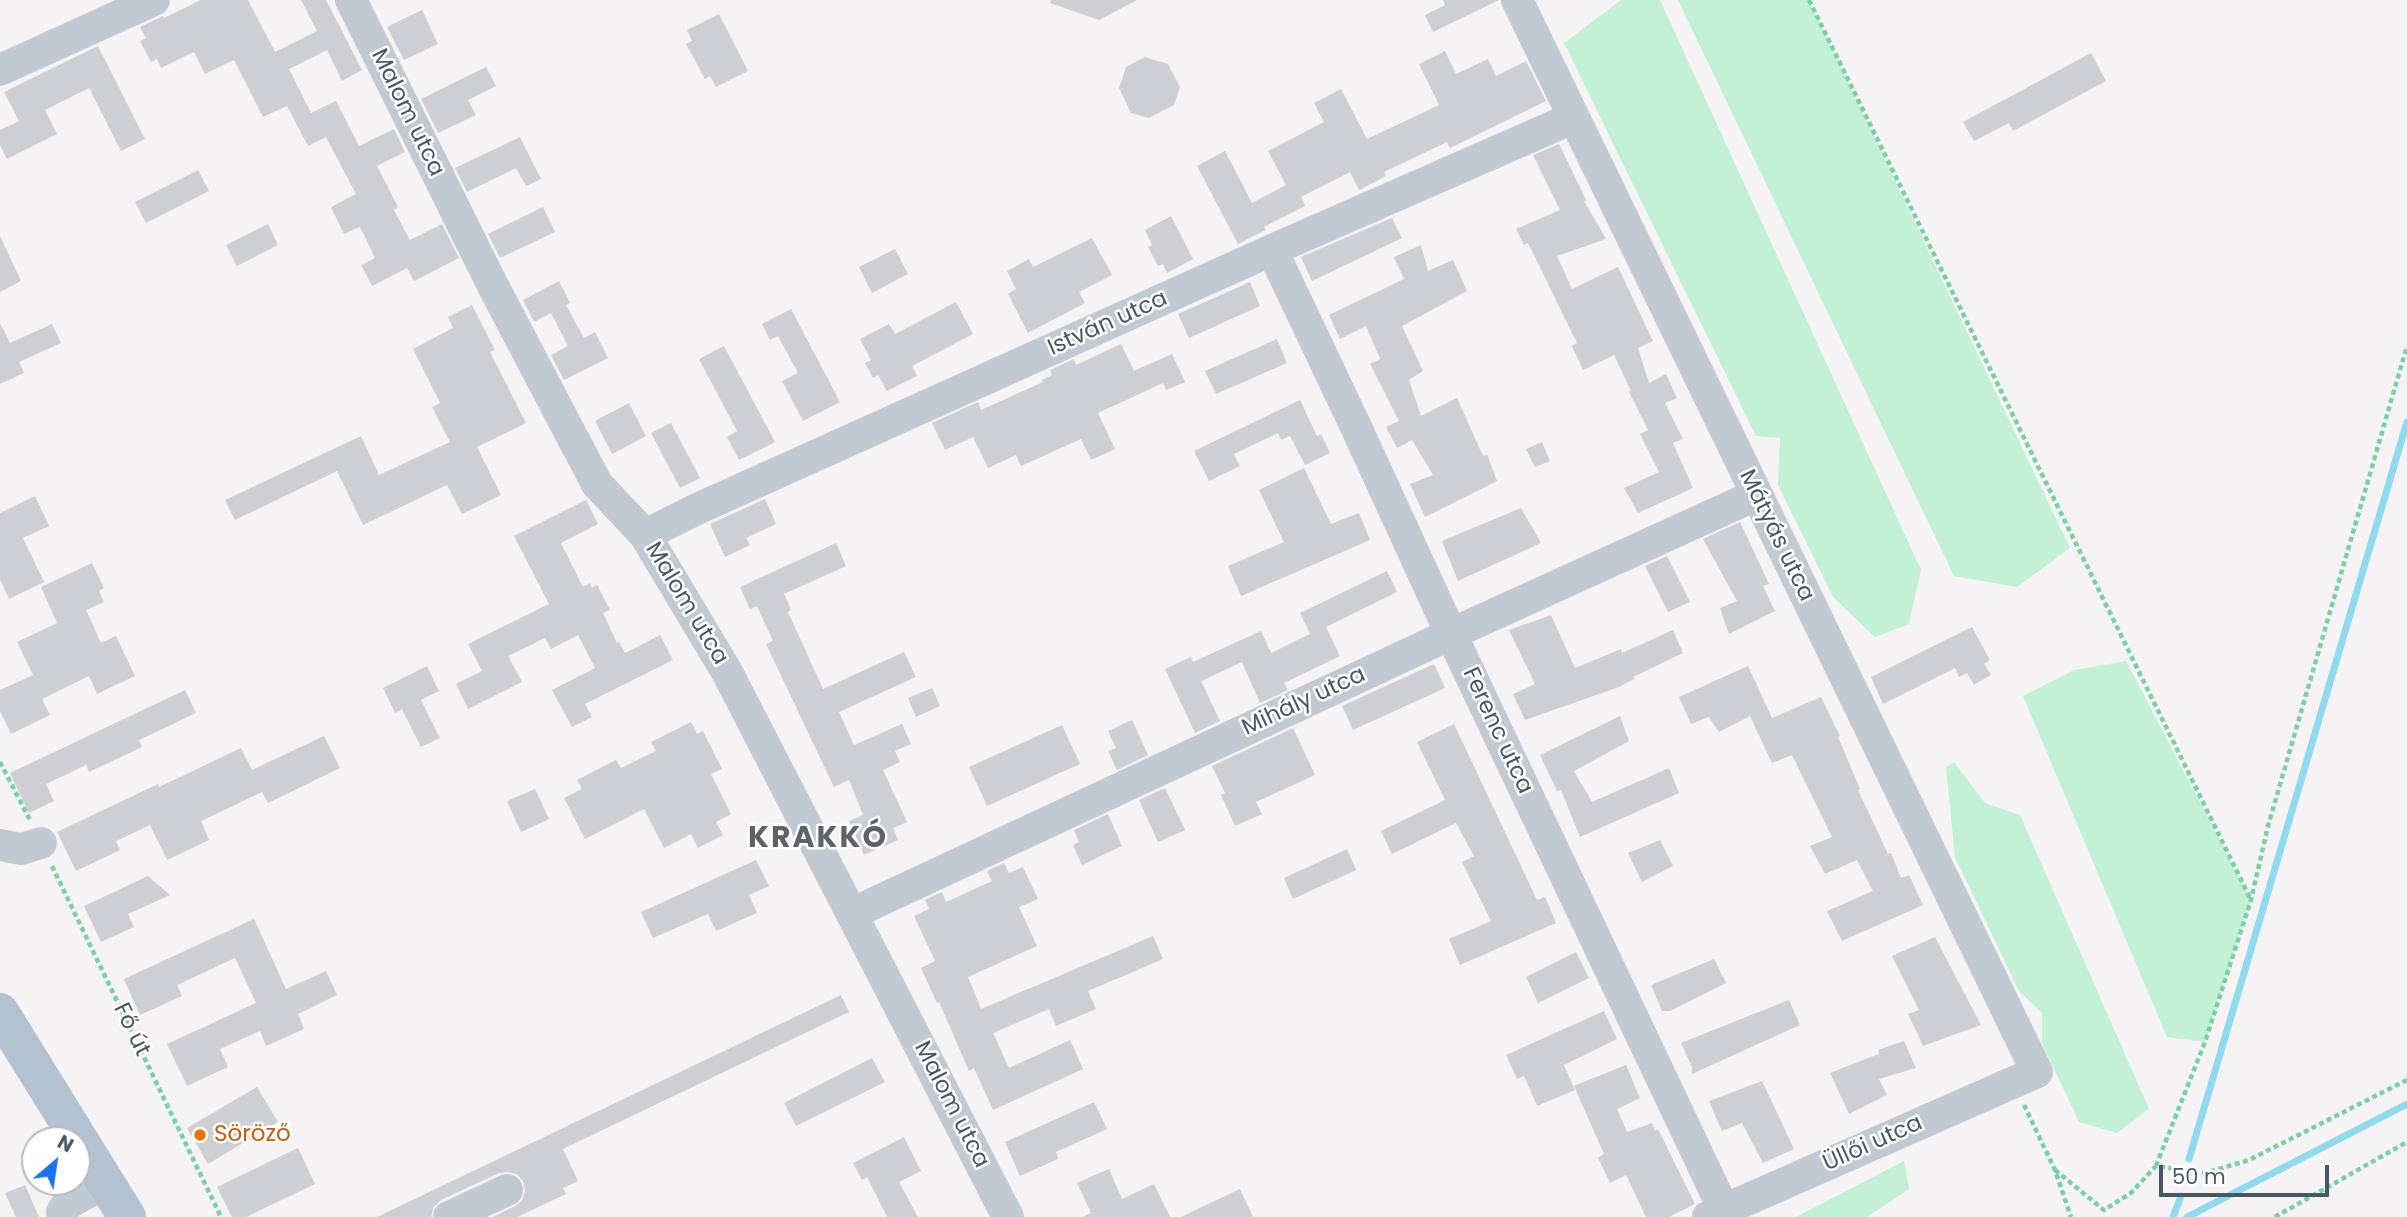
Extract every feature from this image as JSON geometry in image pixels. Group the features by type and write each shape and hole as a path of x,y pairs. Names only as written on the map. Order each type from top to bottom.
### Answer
{"main road":[{"path":"0,1012 127,1217"}],"street":[{"path":"0,71 154,0"},
{"name":"Malom utca","path":"351,0 486,272 597,484 645,535 727,672 1009,1217"},
{"name":"Mátyás utca","path":"1517,0 1756,495 2025,1077"},
{"name":"István utca","path":"645,535 1272,250 1573,118"},
{"name":"Ferenc utca","path":"1272,250 1716,1213"},
{"name":"Mihály utca","path":"853,914 1451,634 1756,495"},
{"path":"0,845 21,849 41,843"},
{"name":"Üllői utca","path":"1716,1213 2025,1077"},
{"path":"64,1217 62,1212 67,1204 106,1182"},
{"path":"449,1217 507,1190"}],"path":[{"path":"1809,0 2251,900"},
{"path":"2098,1217 2104,1210 2131,1193 2156,1166 2205,1042 2251,900 2268,826 2407,346"},
{"name":"Fő út","path":"0,762 221,1217"},
{"path":"2025,1077 2071,1217"},
{"path":"2156,1166 2205,1173 2249,1160 2407,1080"},
{"path":"2275,1217 2407,1142"},
{"path":"2055,1170 2104,1210"}],"green space":[{"path":"1621,0 1660,0 1921,570 1909,624 1875,637 1833,597 1778,485 1780,438 1756,436 1564,43"},
{"path":"1678,0 1809,0 2070,548 2017,587 1954,576"},
{"path":"2126,661 2251,900 2205,1042 2167,1037 2023,696 2074,670"},
{"path":"1954,762 1985,803 2020,815 2149,1109 2117,1133 2079,1122 2042,1043 2042,1013 2019,991 1955,857 1946,767"},
{"path":"1904,1161 1909,1189 1867,1217 1796,1217"}],"building":[{"path":"201,0 248,0 275,52 317,31 301,0 326,0 362,70 342,81 327,50 289,69 311,113 336,101 359,146 394,129 405,152 377,166 398,207 394,210 410,240 442,224 459,258 414,281 407,268 372,286 361,265 375,258 360,227 344,234 331,207 356,194 326,137 308,146 287,106 263,117 234,60 205,74 194,52 161,68 157,59 151,62 140,41 146,38 140,27"},
{"path":"1051,0 1137,0 1099,20 1050,3"},
{"path":"1443,0 1499,0 1433,32 1425,15 1445,5"},
{"path":"422,10 438,44 404,60 387,27"},
{"path":"719,14 748,71 716,87 710,76 705,79 686,44 692,41 687,30"},
{"path":"98,46 145,139 121,151 89,88 45,110 57,134 7,159 0,145 0,130 19,121 4,92"},
{"path":"1445,51 1456,74 1488,59 1496,76 1526,61 1546,101 1450,148 1447,142 1384,172 1386,176 1359,190 1350,172 1301,197 1305,206 1238,244 1197,166 1225,151 1252,203 1286,185 1268,151 1324,122 1314,103 1341,89 1367,139 1439,105 1419,64"},
{"path":"2091,53 2106,81 2013,131 2009,123 1974,141 1963,122"},
{"path":"1145,57 1168,64 1180,87 1174,105 1149,118 1131,113 1119,88 1126,67"},
{"path":"486,67 496,86 468,100 476,115 438,133 421,99"},
{"path":"520,137 541,179 526,186 516,168 467,192 455,168"},
{"path":"1559,144 1586,200 1584,201 1606,239 1557,256 1572,289 1618,267 1653,341 1638,348 1649,383 1666,374 1677,398 1665,403 1683,439 1673,443 1693,488 1638,513 1624,488 1659,472 1640,434 1648,430 1614,355 1583,370 1572,346 1577,343 1528,243 1524,245 1516,229 1560,210 1533,155"},
{"path":"198,170 209,191 146,223 135,202"},
{"path":"543,207 555,232 500,258 488,234"},
{"path":"1171,216 1193,259 1167,273 1163,264 1158,266 1148,247 1152,245 1145,230"},
{"path":"1392,218 1402,238 1312,281 1301,257"},
{"path":"268,224 278,245 237,266 226,245"},
{"path":"0,236 21,281 0,292"},
{"path":"1092,238 1112,275 1079,292 1085,303 1028,333 1008,294 1016,289 1007,271 1029,259 1033,267"},
{"path":"1421,245 1428,271 1453,260 1467,291 1402,326 1423,371 1409,380 1421,416 1457,398 1483,456 1487,454 1497,481 1425,517 1410,484 1433,475 1412,440 1397,448 1386,427 1399,421 1370,364 1380,359 1366,326 1340,339 1329,315 1404,279 1394,257"},
{"path":"895,249 908,274 872,293 859,267"},
{"path":"559,281 570,303 566,305 584,338 595,332 608,358 564,380 551,355 568,346 551,313 534,322 523,300"},
{"path":"1250,282 1260,306 1189,338 1178,314"},
{"path":"956,302 973,334 912,366 917,376 887,391 878,375 873,378 865,363 871,360 860,339 889,324 895,334"},
{"path":"472,305 495,350 490,352 526,423 477,447 501,495 462,514 447,485 363,525 337,471 235,520 225,500 361,436 379,475 450,442 432,407 440,403 413,349 453,328 448,317"},
{"path":"791,309 840,402 803,421 782,381 798,373 778,336 770,340 762,324"},
{"path":"0,323 10,343 52,324 61,343 19,362 24,373 0,384"},
{"path":"1277,339 1287,363 1216,394 1205,371"},
{"path":"1121,344 1134,371 1172,354 1185,382 1166,390 1163,383 1098,413 1115,449 1091,460 1081,439 1021,466 1016,455 988,468 973,437 945,450 932,423 978,402 981,410 1043,382 1042,380 1052,375 1050,370 1074,359 1076,365"},
{"path":"724,346 775,442 739,460 727,437 737,431 699,359"},
{"path":"1300,400 1317,436 1321,434 1330,453 1305,465 1290,436 1281,440 1278,433 1234,454 1240,466 1209,481 1194,451"},
{"path":"629,403 646,436 612,454 595,421"},
{"path":"671,423 700,478 680,488 651,433"},
{"path":"1542,442 1550,461 1535,467 1526,449"},
{"path":"1304,468 1331,524 1359,513 1370,540 1241,596 1228,566 1284,542 1259,490"},
{"path":"35,496 49,526 23,538 44,582 9,599 0,579 0,513"},
{"path":"765,499 776,524 746,538 750,545 725,557 710,524"},
{"path":"586,500 598,524 561,543 583,587 590,583 592,588 597,585 610,610 603,613 617,643 619,642 625,653 660,635 673,660 585,704 592,717 572,727 552,690 595,668 578,635 551,649 545,638 508,656 522,682 468,709 456,684 482,671 468,644 549,604 514,536"},
{"path":"1521,508 1541,543 1458,581 1442,541"},
{"path":"1740,522 1769,584 1763,586 1775,611 1729,634 1720,608 1737,601 1703,539"},
{"path":"836,543 846,566 784,594 791,610 788,612 823,689 904,652 916,677 839,712 854,745 902,724 911,744 895,751 900,762 883,770 907,822 893,828 898,840 864,855 849,821 863,815 849,780 834,787 766,644 773,641 757,606 750,609 740,587"},
{"path":"1667,556 1690,602 1668,612 1645,566"},
{"path":"92,563 104,588 99,591 104,602 86,610 101,643 116,636 135,676 97,694 89,676 42,699 50,715 11,734 0,711 0,690 33,675 17,642 57,623 41,587"},
{"path":"1387,571 1397,592 1326,627 1340,656 1284,683 1288,690 1260,703 1242,662 1201,681 1220,721 1195,733 1165,669 1191,657 1193,662 1261,631 1271,653 1310,634 1300,613"},
{"path":"1551,615 1575,668 1621,649 1622,653 1673,630 1683,653 1633,677 1634,679 1619,687 1525,720 1513,694 1535,684 1509,630"},
{"path":"1972,627 1990,660 1984,664 1991,675 1974,685 1967,673 1959,677 1955,668 1883,704 1871,677"},
{"path":"1434,664 1445,688 1353,730 1342,706"},
{"path":"427,666 439,691 421,700 440,738 421,747 402,709 395,713 383,688"},
{"path":"1748,666 1772,718 1821,697 1840,736 1838,737 1860,789 1858,790 1888,854 1891,853 1901,878 1909,875 1923,905 1842,941 1827,911 1873,891 1857,860 1825,874 1810,846 1832,837 1792,755 1772,763 1750,716 1719,732 1709,717 1691,724 1679,697"},
{"path":"932,688 940,706 916,717 908,698"},
{"path":"185,690 196,713 139,740 142,747 89,772 86,765 46,784 54,801 29,813 10,773"},
{"path":"1620,716 1629,741 1574,771 1592,802 1669,768 1679,793 1580,837 1561,790 1557,791 1540,755"},
{"path":"1132,720 1148,755 1117,770 1108,751 1116,748 1108,731"},
{"path":"691,722 697,734 703,731 722,769 711,774 731,814 716,822 723,835 698,848 691,834 664,848 644,809 585,839 564,798 582,789 577,780 616,760 621,768 656,751 651,742"},
{"path":"1454,724 1537,900 1545,897 1556,923 1460,965 1449,939 1491,921 1462,862 1474,856 1456,823 1392,854 1381,831 1445,800 1417,742"},
{"path":"1062,725 1080,764 987,806 969,767"},
{"path":"1293,728 1315,775 1256,802 1262,814 1235,826 1221,795 1225,793 1212,766"},
{"path":"324,736 340,768 268,803 262,792 201,821 209,840 167,860 150,825 116,841 120,850 76,871 57,832 241,748 252,770"},
{"path":"1165,788 1185,830 1158,842 1139,800"},
{"path":"535,789 549,819 521,832 507,801"},
{"path":"1108,814 1122,846 1082,865 1073,845 1079,842 1074,830"},
{"path":"1660,840 1673,866 1642,882 1628,853"},
{"path":"1347,849 1356,870 1293,899 1284,878"},
{"path":"756,860 769,886 749,895 757,913 716,931 708,914 653,938 641,912"},
{"path":"1004,863 1009,873 1023,867 1038,899 1019,907 1037,946 968,977 981,1009 1153,936 1163,959 1088,991 1096,1009 1056,1026 1049,1009 993,1033 1009,1068 1070,1040 1083,1069 993,1110 974,1068 969,1071 921,968 935,961 914,916 929,909 925,900 942,892 946,902 992,881 987,871"},
{"path":"148,876 170,895 128,914 134,927 101,942 84,906"},
{"path":"254,919 286,989 326,971 337,995 298,1014 304,1029 266,1046 260,1031 220,1049 228,1067 187,1086 167,1044 256,1003 235,958 177,985 182,996 140,1015 124,979"},
{"path":"1935,937 1981,1025 1923,1046 1908,1014 1919,1010 1892,956"},
{"path":"1576,952 1589,978 1538,1003 1526,977"},
{"path":"1714,959 1726,983 1670,1011 1662,1011 1651,985"},
{"path":"841,995 849,1012 563,1149 578,1181 563,1188 566,1194 517,1217 493,1217 522,1201 525,1192 524,1183 518,1175 499,1173 441,1200 434,1207 431,1217 377,1217"},
{"path":"1789,1000 1800,1025 1692,1074 1692,1067 1681,1043"},
{"path":"1604,1011 1617,1039 1564,1065 1575,1090 1537,1106 1524,1076 1517,1079 1506,1055"},
{"path":"1904,1041 1916,1068 1879,1079 1887,1095 1849,1114 1830,1073"},
{"path":"872,1058 885,1082 796,1126 784,1103"},
{"path":"1626,1065 1640,1098 1617,1109 1627,1132 1652,1123 1655,1131 1658,1129 1695,1204 1669,1217 1646,1217 1626,1175 1610,1183 1598,1158 1604,1154 1574,1086"},
{"path":"1762,1081 1794,1149 1763,1163 1742,1123 1722,1131 1709,1101"},
{"path":"257,1087 278,1122 208,1164 187,1128"},
{"path":"1094,1102 1107,1129 1056,1152 1058,1159 1020,1176 1005,1142"},
{"path":"904,1137 921,1171 899,1182 918,1217 887,1217 867,1177 862,1180 853,1163"},
{"path":"298,1148 315,1184 246,1217 232,1217 217,1187"},
{"path":"1109,1169 1122,1199 1154,1184 1170,1217 1083,1217 1091,1213 1077,1183"},
{"path":"21,1187 21,1196 30,1196 39,1217 16,1217 5,1193"},
{"path":"1240,1189 1253,1217 1181,1217"}],"waterway":[{"path":"2189,1159 2407,422"},
{"path":"2187,1217 2407,1104"},
{"path":"2173,1217 2181,1196"}],"place":[{"name":"Söröző","path":"200,1135"}],"district":[{"name":"KRAKKÓ","path":"818,839"}]}
